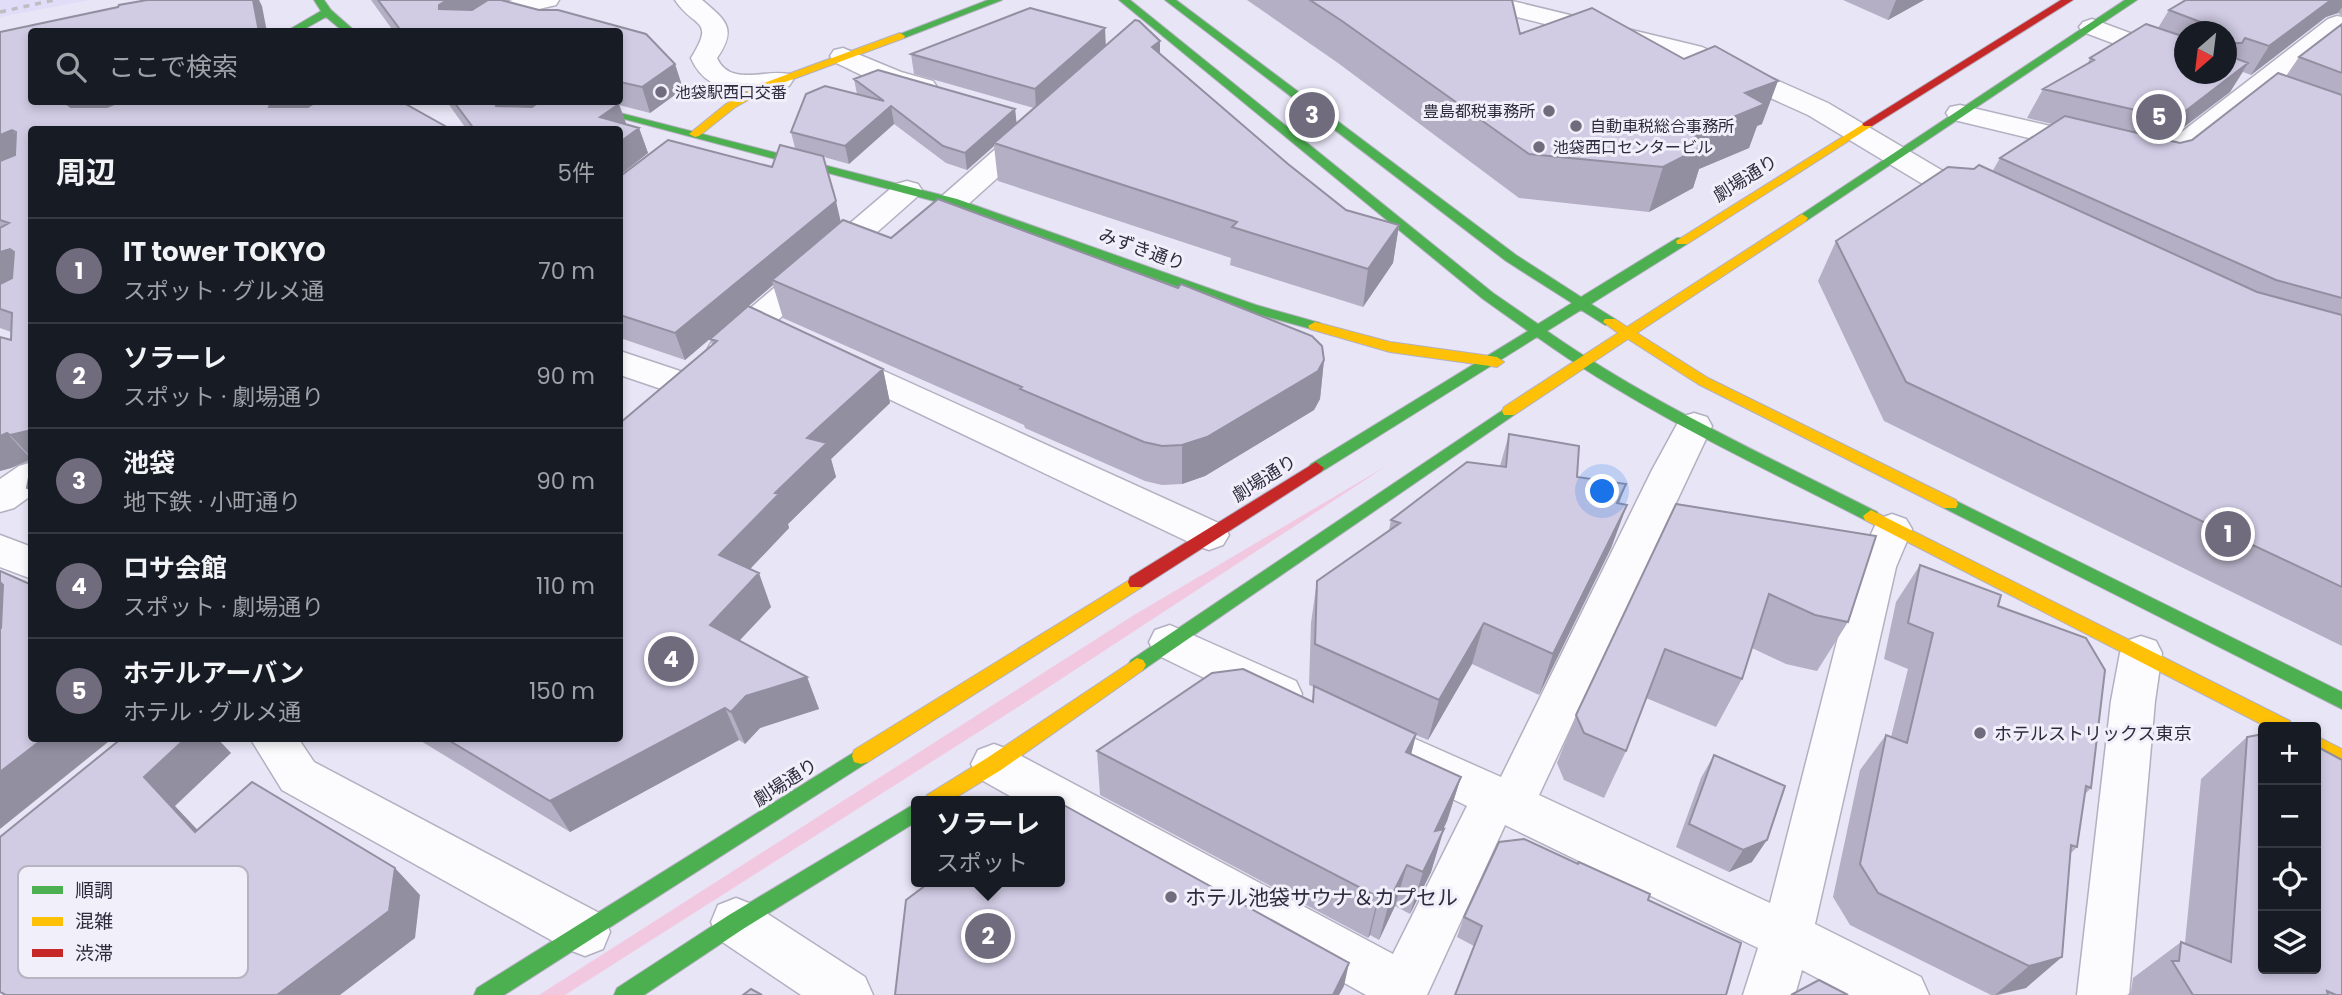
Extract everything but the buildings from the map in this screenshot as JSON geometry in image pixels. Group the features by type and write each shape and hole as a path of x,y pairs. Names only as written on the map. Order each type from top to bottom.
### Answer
{"street":[{"path":"687,0 710,21 716,32 715,43 704,58 710,72 724,79 741,82 779,80"},
{"path":"663,159 730,106 779,80 997,0"},
{"path":"1124,0 1488,296 1583,363 1694,426 1892,529 2274,722"},
{"path":"1170,0 1511,258 1721,392 2342,701"},
{"path":"1478,0 1665,44 1739,73 1818,109 1937,180 2001,209"},
{"name":"劇場通り","path":"485,995 1209,535 2068,0"},
{"path":"942,796 994,764 1436,459 2132,0"},
{"path":"295,28 323,6 347,28"},
{"path":"470,28 497,11 546,11"},
{"path":"1131,43 1153,23"},
{"path":"1960,113 2162,161 2337,24 2342,25"},
{"path":"2092,27 2174,58"},
{"path":"843,56 891,78 942,92"},
{"name":"みずき通り","path":"557,106 695,134 953,202 1251,308 1385,346 1488,362 1515,362"},
{"path":"953,202 1038,117"},
{"path":"651,411 908,190"},
{"path":"755,322 1209,535"},
{"path":"1556,363 1583,363"},
{"path":"623,364 682,384"},
{"path":"1065,804 1401,991 1503,801 1694,426"},
{"path":"0,498 28,479"},
{"path":"1769,995 1787,936 1876,567 1892,529"},
{"path":"0,550 28,562"},
{"path":"1170,642 1322,714"},
{"path":"2103,995 2133,701 2141,653"},
{"path":"1371,737 1787,936 1902,995"},
{"path":"275,742 298,776 585,932"},
{"path":"2321,747 2342,758"},
{"path":"994,764 1051,796"},
{"path":"625,995 736,922 911,815"},
{"path":"736,922 847,995"}],"shaded area":[{"path":"0,0 90,0 0,17"},
{"path":"1388,465 1032,698 565,995 539,995 1134,615"}],"railway":[{"path":"0,12 54,0"}],"traffic: fast":[{"path":"319,0 327,12 346,28"},
{"path":"900,36 997,0"},
{"path":"1124,0 1488,296 1583,363 1694,426 1871,516"},
{"path":"1170,0 1511,258 1610,322"},
{"path":"1802,218 2132,0"},
{"path":"297,28 327,12"},
{"path":"578,105 953,202 1251,308 1315,326"},
{"path":"1316,468 1682,241"},
{"path":"1137,665 1509,411"},
{"path":"1950,504 2342,701"},
{"path":"485,995 861,756"},
{"path":"625,995 736,922 911,815"}],"traffic: slow":[{"path":"695,134 730,106 765,86 900,36"},
{"path":"1682,241 1868,124"},
{"path":"1509,411 1802,218"},
{"path":"1610,322 1703,381 1950,504"},
{"path":"1315,326 1390,347 1497,362"},
{"path":"1871,516 2274,722"},
{"path":"861,756 1136,582"},
{"path":"942,796 994,764 1137,665"},
{"path":"2321,747 2342,758"}],"traffic: jam":[{"path":"1868,124 2068,0"},
{"path":"1136,582 1316,468"}],"place":[{"name":"池袋駅西口交番","path":"661,92"},
{"name":"豊島都税事務所","path":"1549,111"},
{"name":"池袋","path":"1312,115"},
{"name":"ホテルアーバン","path":"2159,117"},
{"name":"自動車税総合事務所","path":"1576,126"},
{"name":"池袋西口センタービル","path":"1539,147"},
{"name":"IT tower TOKYO","path":"2228,534"},
{"name":"ロサ会館","path":"671,659"},
{"name":"ホテルストリックス東京","path":"1980,733"},
{"name":"ホテル池袋サウナ＆カプセル","path":"1171,897"},
{"name":"ソラーレ","path":"988,936"}]}
